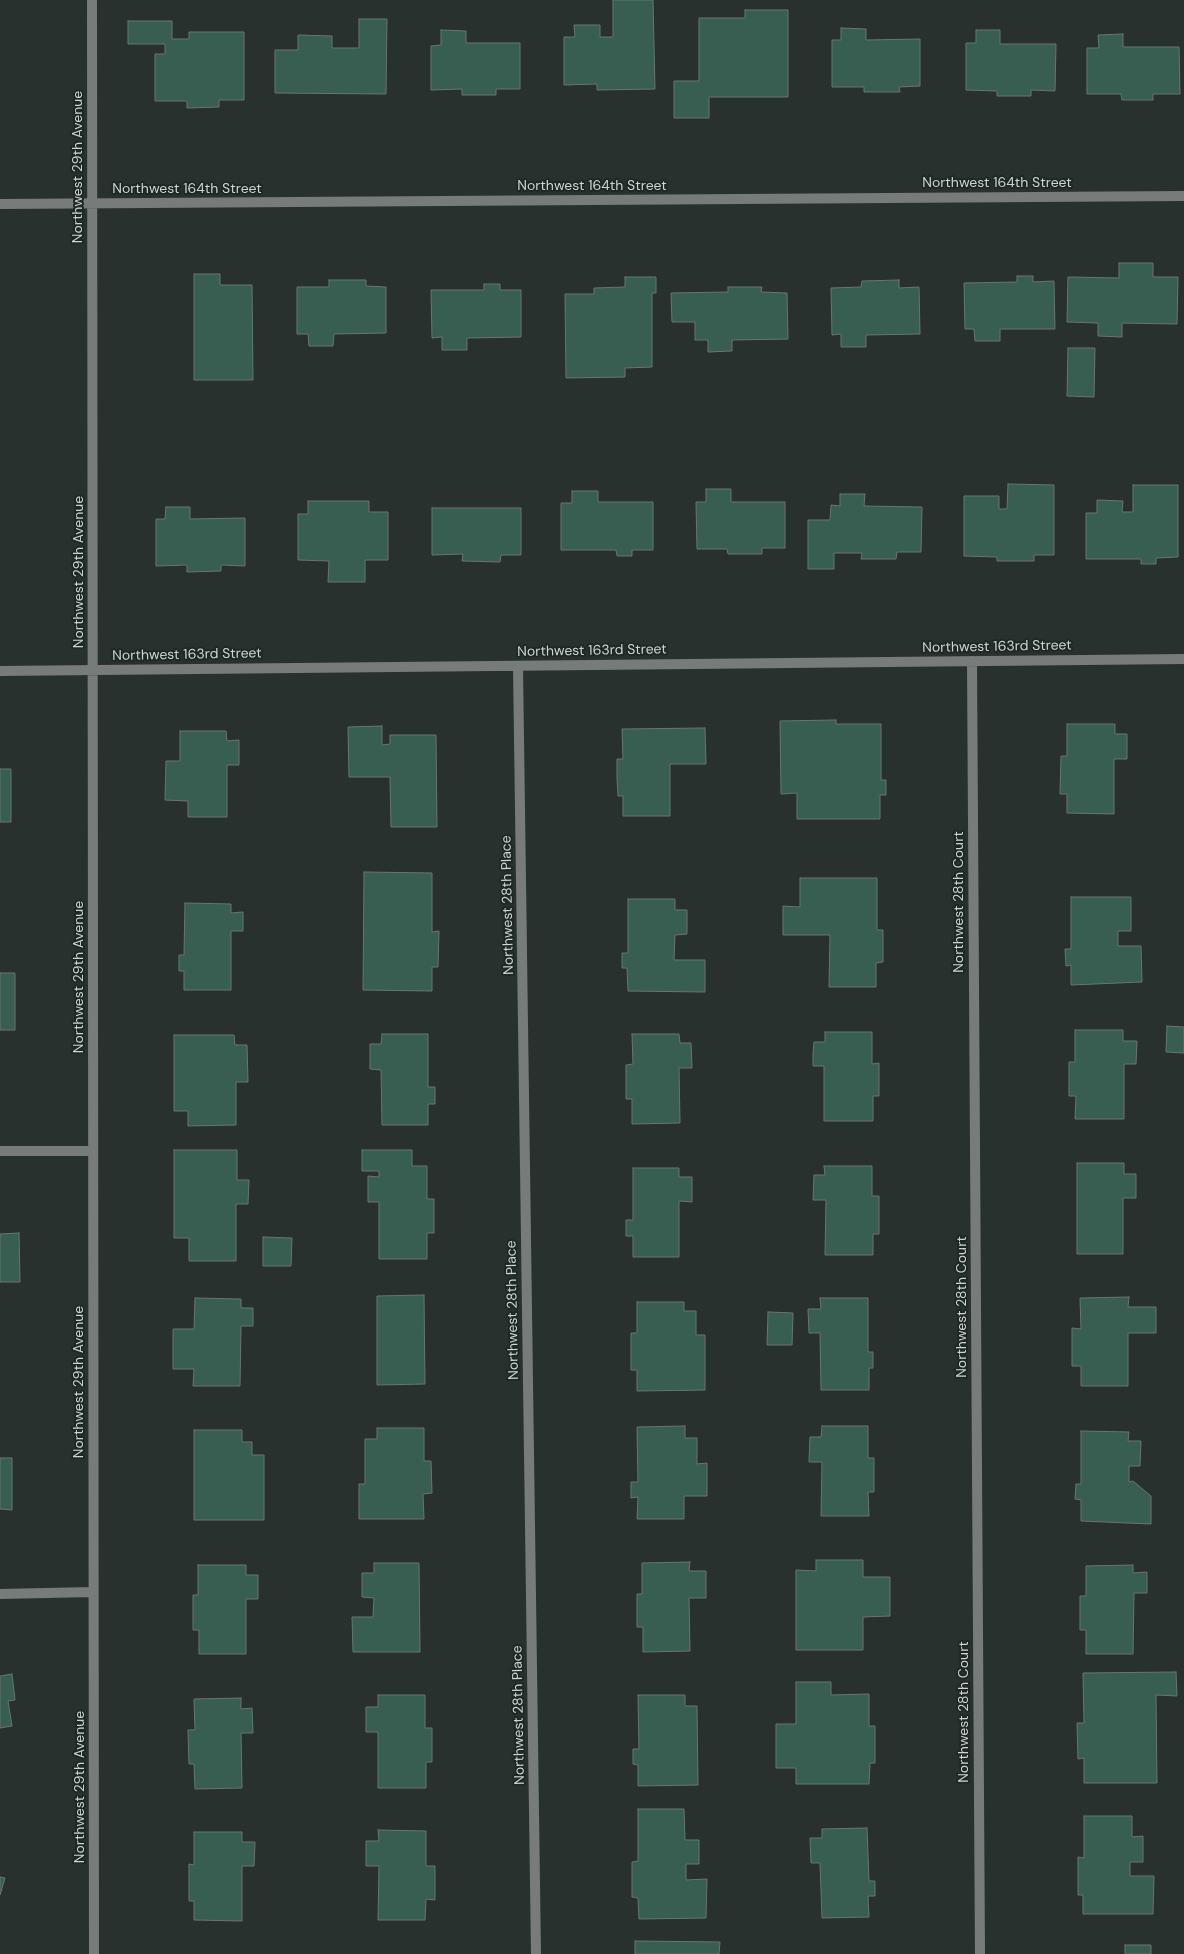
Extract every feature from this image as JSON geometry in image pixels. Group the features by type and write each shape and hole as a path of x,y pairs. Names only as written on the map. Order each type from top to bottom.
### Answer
{"street":[{"name":"Northwest 29th Avenue","path":"92,0 94,1954"},
{"name":"Northwest 164th Street","path":"0,204 1184,196"},
{"name":"Northwest 163rd Street","path":"0,671 1184,659"},
{"name":"Northwest 28th Court","path":"972,661 980,1954"},
{"name":"Northwest 28th Place","path":"518,666 536,1954"},
{"path":"0,1151 93,1151"},
{"path":"0,1594 93,1592"}],"building":[{"path":"613,0 653,0 655,89 597,90 597,84 564,85 564,37 575,37 574,25 600,25 600,37 613,37"},
{"path":"745,10 788,10 788,97 709,97 709,118 674,118 674,81 699,81 699,18 745,18"},
{"path":"359,19 387,19 386,94 275,93 275,50 298,50 298,35 332,36 332,48 359,48"},
{"path":"128,21 172,21 172,39 189,39 189,32 244,32 244,100 219,100 219,107 187,108 187,101 155,101 155,54 165,54 165,44 128,44"},
{"path":"841,28 866,29 866,40 920,39 920,86 899,87 900,92 864,92 864,87 832,87 832,40 841,40"},
{"path":"441,30 466,31 466,43 520,43 520,89 496,89 496,95 462,95 462,89 431,90 431,46 441,45"},
{"path":"976,30 1000,30 1000,44 1056,44 1055,91 1031,90 1031,96 997,96 997,91 966,90 966,43 976,43"},
{"path":"1123,34 1123,47 1179,47 1180,94 1153,94 1153,100 1122,100 1121,94 1087,94 1087,48 1099,48 1098,35"},
{"path":"1119,263 1153,263 1153,277 1178,277 1177,324 1122,323 1122,337 1098,336 1098,323 1067,322 1068,277 1119,278"},
{"path":"194,274 220,274 220,285 252,285 253,380 194,380"},
{"path":"1017,276 1033,276 1033,282 1054,281 1055,329 1000,329 1000,341 975,341 974,329 965,329 964,283 1017,282"},
{"path":"625,277 656,277 656,293 652,293 652,367 625,368 625,377 566,378 565,294 594,294 594,288 625,287"},
{"path":"329,280 366,280 366,286 386,287 386,333 334,334 333,346 309,346 308,334 297,334 297,287 329,287"},
{"path":"899,280 899,288 919,287 920,334 866,335 866,347 841,347 841,334 832,335 831,288 861,287 862,281"},
{"path":"484,284 500,284 500,290 521,290 521,337 467,338 467,350 442,350 442,337 432,338 431,290 484,290"},
{"path":"728,287 762,287 761,292 787,293 788,339 732,340 732,351 708,352 708,340 695,340 695,322 672,322 671,293 728,292"},
{"path":"1068,348 1095,348 1094,397 1067,396"},
{"path":"1008,484 1054,485 1054,555 1034,555 1034,561 997,561 997,557 964,556 964,496 999,496 999,509 1007,509"},
{"path":"1133,485 1178,485 1178,557 1156,558 1156,564 1141,564 1141,559 1086,559 1086,513 1097,513 1097,500 1123,501 1122,512 1133,512"},
{"path":"706,489 731,489 731,502 785,502 785,548 762,548 762,554 728,554 727,549 697,549 696,502 706,502"},
{"path":"572,491 598,491 598,502 653,502 653,550 632,550 632,556 617,556 616,550 561,550 561,503 572,503"},
{"path":"840,494 865,494 864,506 922,507 921,552 897,552 896,559 861,559 862,553 834,553 834,569 808,569 808,520 830,520 831,505 840,506"},
{"path":"308,501 369,501 369,512 388,512 388,560 365,560 365,582 328,582 329,561 298,560 298,514 308,514"},
{"path":"166,507 190,507 190,519 245,518 245,566 221,565 221,571 187,572 187,565 156,566 156,519 165,519"},
{"path":"432,508 521,508 521,555 501,555 500,562 462,561 463,554 432,555"},
{"path":"836,720 836,724 881,724 881,780 886,780 886,795 880,795 880,819 797,819 797,793 781,794 780,721"},
{"path":"1067,724 1115,724 1115,734 1127,734 1127,759 1114,759 1114,814 1067,813 1067,794 1060,794 1061,756 1067,756"},
{"path":"382,726 382,745 390,744 390,735 436,735 437,827 391,827 390,777 349,777 348,727"},
{"path":"705,728 706,764 670,764 670,816 623,816 623,796 618,796 617,778 617,759 623,759 622,729"},
{"path":"180,731 226,731 227,741 239,740 239,765 227,765 227,817 188,817 188,801 165,800 166,761 180,761"},
{"path":"0,769 11,769 11,822 0,822"},
{"path":"364,872 432,873 432,932 439,931 438,967 432,967 432,991 363,990"},
{"path":"800,878 877,878 877,930 883,930 883,962 876,963 876,987 829,987 830,935 783,935 783,906 800,907"},
{"path":"1071,897 1131,897 1131,931 1118,931 1118,946 1141,946 1142,982 1071,985 1071,965 1066,966 1065,949 1071,949"},
{"path":"628,899 675,899 675,910 687,910 687,934 675,935 674,960 705,960 705,992 628,991 627,968 622,968 622,953 628,953"},
{"path":"185,903 231,904 231,913 243,912 243,931 231,931 231,990 184,990 184,971 179,971 179,955 184,955"},
{"path":"0,973 15,973 15,1030 0,1030"},
{"path":"1167,1026 1184,1027 1184,1053 1166,1052"},
{"path":"1075,1030 1123,1030 1123,1041 1137,1041 1136,1064 1124,1064 1124,1119 1075,1119 1076,1096 1069,1096 1069,1062 1075,1062"},
{"path":"825,1032 872,1032 872,1064 879,1063 879,1096 873,1096 873,1121 824,1121 824,1066 813,1066 813,1054 814,1042 825,1042"},
{"path":"382,1034 428,1034 428,1087 435,1087 435,1104 428,1104 428,1125 382,1125 381,1070 370,1069 370,1044 381,1044"},
{"path":"632,1034 679,1034 680,1043 691,1043 692,1068 679,1068 680,1123 632,1124 632,1099 626,1099 626,1065 633,1064"},
{"path":"174,1035 234,1035 235,1045 247,1045 248,1082 236,1082 236,1125 188,1126 188,1111 174,1111"},
{"path":"174,1150 237,1150 237,1180 249,1180 248,1204 236,1204 236,1261 189,1261 189,1238 174,1238"},
{"path":"362,1150 412,1150 412,1166 427,1166 427,1199 434,1199 434,1233 427,1233 427,1259 379,1259 379,1202 368,1202 368,1176 379,1177 379,1171 362,1171"},
{"path":"1077,1163 1124,1163 1124,1174 1136,1174 1136,1198 1123,1198 1123,1254 1077,1254"},
{"path":"824,1166 872,1166 872,1196 879,1196 879,1234 873,1234 873,1255 825,1255 826,1200 813,1200 814,1175 825,1175"},
{"path":"633,1168 679,1168 679,1177 692,1177 692,1202 679,1201 679,1257 633,1257 633,1236 626,1236 626,1220 633,1220"},
{"path":"19,1233 20,1282 0,1282 0,1234"},
{"path":"263,1237 292,1238 291,1266 263,1266"},
{"path":"424,1295 425,1384 377,1385 377,1296"},
{"path":"1129,1297 1128,1307 1156,1307 1156,1333 1128,1333 1128,1386 1081,1386 1081,1366 1072,1366 1072,1328 1081,1329 1080,1298"},
{"path":"195,1298 241,1299 241,1308 253,1308 253,1326 241,1326 240,1386 193,1386 194,1369 173,1369 173,1329 194,1329"},
{"path":"820,1298 868,1298 868,1352 873,1352 873,1368 869,1368 869,1390 821,1390 820,1333 809,1333 808,1309 821,1309"},
{"path":"637,1302 684,1302 684,1311 696,1311 696,1335 705,1335 705,1390 637,1391 637,1370 631,1370 631,1333 637,1333"},
{"path":"768,1312 793,1313 792,1345 767,1345"},
{"path":"685,1426 685,1438 697,1438 697,1464 707,1463 707,1496 684,1496 684,1519 637,1519 638,1497 631,1498 631,1482 638,1482 637,1427"},
{"path":"822,1426 868,1426 868,1458 874,1458 874,1492 868,1492 869,1516 821,1516 822,1462 809,1462 810,1437 821,1437"},
{"path":"377,1428 424,1428 424,1461 431,1461 432,1493 423,1494 424,1519 359,1519 359,1484 365,1484 365,1439 377,1439"},
{"path":"194,1430 242,1430 242,1442 252,1442 252,1455 264,1455 264,1520 194,1520"},
{"path":"1081,1431 1129,1432 1128,1441 1141,1441 1140,1466 1129,1466 1129,1482 1133,1481 1151,1496 1151,1524 1081,1521 1081,1500 1075,1499 1076,1484 1081,1484"},
{"path":"0,1458 12,1458 12,1510 0,1509"},
{"path":"816,1560 863,1560 863,1577 890,1577 890,1616 863,1617 863,1650 796,1650 796,1570 816,1571"},
{"path":"690,1562 689,1571 706,1571 706,1598 689,1598 690,1651 643,1652 643,1627 637,1627 637,1594 642,1594 642,1563"},
{"path":"374,1563 419,1563 420,1652 353,1652 352,1617 373,1617 374,1598 362,1597 362,1573 374,1573"},
{"path":"198,1565 246,1565 246,1575 258,1575 258,1599 246,1599 246,1654 199,1654 199,1630 193,1630 193,1595 198,1595"},
{"path":"1133,1565 1133,1573 1147,1572 1147,1593 1134,1593 1133,1654 1086,1654 1086,1630 1080,1630 1080,1596 1086,1596 1086,1566"},
{"path":"1176,1672 1177,1696 1156,1695 1157,1783 1084,1783 1084,1758 1078,1759 1077,1723 1084,1723 1083,1673"},
{"path":"12,1674 15,1700 8,1701 12,1726 0,1728 0,1676"},
{"path":"796,1682 831,1682 831,1695 869,1694 869,1726 875,1726 875,1763 870,1763 869,1784 796,1784 796,1768 776,1768 776,1724 796,1724"},
{"path":"378,1695 425,1695 425,1728 432,1728 432,1762 426,1762 426,1788 378,1788 378,1732 366,1732 366,1707 378,1707"},
{"path":"638,1695 685,1695 685,1706 697,1706 698,1785 638,1786 638,1765 633,1764 633,1749 639,1749"},
{"path":"241,1698 241,1709 252,1708 253,1733 241,1733 242,1788 195,1789 194,1764 189,1764 188,1730 195,1730 194,1699"},
{"path":"638,1809 684,1809 685,1840 699,1840 699,1864 686,1864 686,1880 707,1879 706,1918 639,1919 638,1898 632,1897 632,1862 638,1861"},
{"path":"1084,1816 1132,1816 1132,1837 1143,1836 1143,1862 1130,1862 1130,1876 1154,1876 1153,1914 1083,1914 1083,1895 1078,1895 1078,1857 1084,1858"},
{"path":"867,1828 869,1881 875,1881 875,1896 868,1896 869,1917 822,1918 820,1863 811,1863 810,1838 822,1838 822,1829"},
{"path":"378,1830 426,1831 426,1866 435,1866 435,1900 426,1899 425,1920 378,1920 379,1866 366,1866 366,1841 379,1841"},
{"path":"194,1832 242,1832 242,1842 255,1842 254,1866 242,1866 242,1921 194,1920 194,1901 189,1901 189,1864 194,1865"},
{"path":"0,1877 5,1878 0,1895"},
{"path":"635,1941 720,1942 719,1954 635,1954"},
{"path":"1125,1945 1151,1945 1151,1954 1125,1954"}]}
